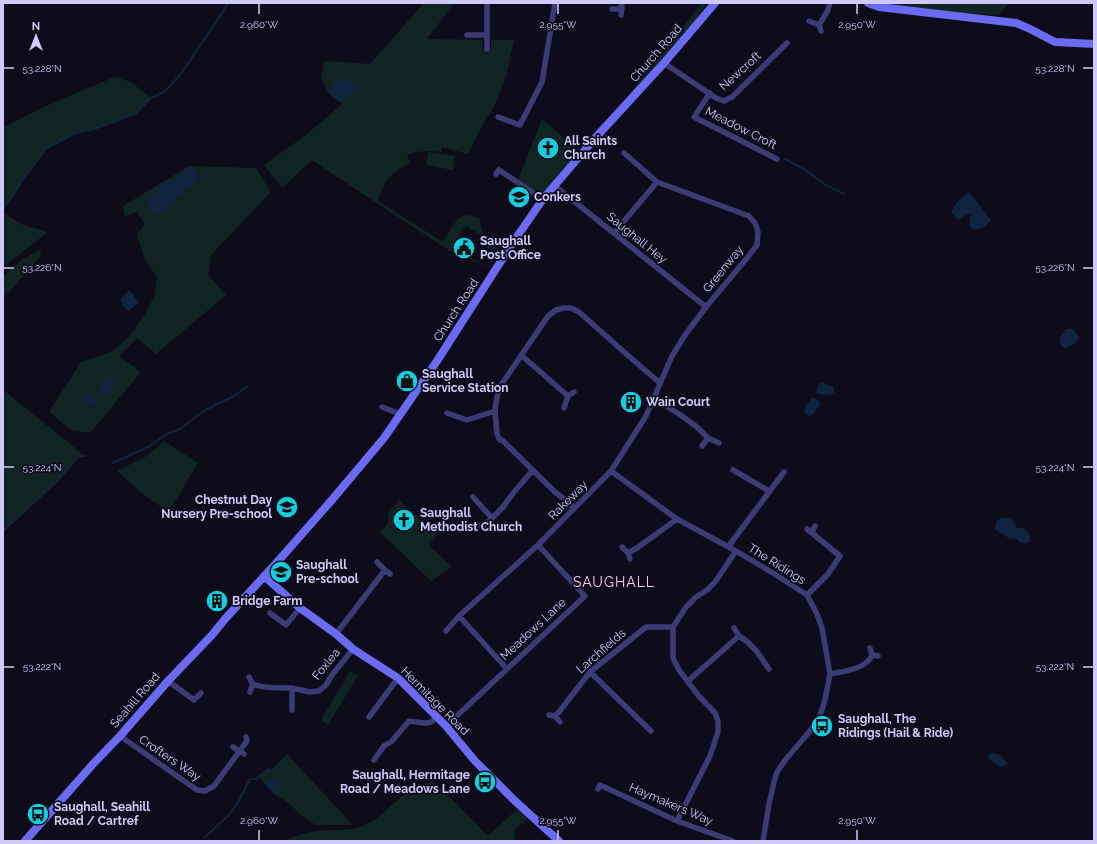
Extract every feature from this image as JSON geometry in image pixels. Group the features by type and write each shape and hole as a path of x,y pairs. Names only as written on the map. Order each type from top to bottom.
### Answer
{"street":[{"path":"486,3 487,49"},
{"path":"498,117 520,125 542,82 555,3"},
{"name":"Church Road","path":"264,576 331,501 384,438 437,361 512,244 543,199 715,3"},
{"path":"819,25 827,12 830,3"},
{"path":"868,3 879,7 1016,23 1056,42 1094,44"},
{"path":"612,10 622,9"},
{"path":"809,21 819,25 821,31"},
{"path":"468,35 487,35"},
{"name":"Newcroft","path":"664,62 716,98 724,100 729,98 787,43"},
{"name":"Meadow Croft","path":"710,93 692,116 777,159"},
{"name":"Greenway","path":"624,153 657,182 749,216 755,223 758,232 756,245 685,335 672,356 663,376"},
{"path":"499,170 543,199"},
{"path":"614,233 657,182"},
{"name":"Saughall Hey","path":"555,186 706,307"},
{"path":"573,510 571,504 532,471 502,440 500,440 497,434 495,411 499,388 521,355 548,316 556,310 571,308 579,312 660,383"},
{"path":"521,355 568,396"},
{"name":"Rakeway","path":"446,631 459,616 538,545 612,471 646,416 663,376"},
{"path":"564,408 568,396 574,392"},
{"path":"654,398 697,427 708,438 719,444"},
{"path":"382,407 400,414"},
{"path":"447,413 467,420 495,411"},
{"path":"702,446 708,438"},
{"path":"733,470 743,472 769,491"},
{"path":"454,529 472,525 484,526 503,507 532,471"},
{"name":"The Ridings","path":"612,471 677,519 773,573 807,595 817,614 822,628 830,674 825,700 819,719 786,759 778,772 769,804 763,841"},
{"path":"728,547 784,472"},
{"path":"473,497 490,519"},
{"path":"622,548 629,556 637,548 677,519"},
{"path":"807,595 828,574 840,556 810,530 815,526"},
{"name":"Meadows Lane","path":"446,726 585,596 538,545"},
{"path":"677,820 710,756 718,732 718,721 715,713 698,695 679,670 673,658 673,627 686,607 715,582 736,552"},
{"path":"336,634 388,572 377,562"},
{"name":"Hermitage Road","path":"264,576 300,608 336,634 353,649 398,678 446,726 475,761 514,800 559,841"},
{"name":"Seahill Road","path":"25,841 264,576"},
{"path":"270,612 286,625 300,608"},
{"path":"459,616 508,669"},
{"name":"Larchfields","path":"556,716 590,672 646,627 673,627"},
{"path":"734,628 739,636 747,641 756,650 769,669"},
{"path":"688,681 739,636"},
{"path":"830,674 843,672 858,667 869,661 872,655 870,648"},
{"name":"Foxlea","path":"253,684 266,687 292,688 310,692 319,691 326,685 332,675 353,649"},
{"path":"872,655 878,656"},
{"path":"590,672 651,731"},
{"path":"249,677 253,684 250,692"},
{"path":"369,717 398,678"},
{"path":"168,681 194,700 201,693"},
{"path":"292,688 292,710"},
{"path":"549,715 556,716 560,722"},
{"path":"374,760 384,746 392,742 409,720 430,723 434,721 436,716"},
{"name":"Crofters Way","path":"120,736 197,790 205,791 214,786 242,753 248,741"},
{"path":"233,746 242,753"},
{"name":"Haymakers Way","path":"600,784 677,820 733,841"}],"green space":[{"path":"424,3 454,3 427,39 482,40 483,49 491,49 491,40 514,40 506,77 493,109 483,124 468,154 442,147 441,152 424,151 407,155 410,163 398,170 389,178 383,187 378,201 443,242 453,225 460,218 469,215 479,218 486,243 501,251 501,254 484,246 481,235 466,226 451,249 492,268 450,251 312,160 282,188 264,165 306,135 342,104 328,92 321,77 324,61 370,64"},
{"path":"702,3 707,3 698,15 695,22 635,91 631,92"},
{"path":"880,3 1010,3 998,15 963,13"},
{"path":"115,77 131,82 151,98 135,114 94,129 75,133 47,148 26,175 3,209 3,128 58,101"},
{"path":"542,119 580,152 543,195 518,180"},
{"path":"428,152 455,156 453,170 426,165"},
{"path":"189,166 256,168 271,192 211,255 208,275 226,295 156,354 137,338 119,356 141,372 90,433 71,430 49,412 81,362 113,351 129,337 142,319 154,297 157,277 144,258 137,235 145,224 137,212 125,216 123,206"},
{"path":"3,213 23,225 48,232 3,267"},
{"path":"40,250 41,256 3,299 3,276 23,259"},
{"path":"3,390 85,456 79,456 55,483 3,531"},
{"path":"164,441 198,463 169,512 144,495 117,471 147,456"},
{"path":"399,500 437,535 429,545 452,567 431,581 380,532 388,524 389,513"},
{"path":"350,671 358,676 328,725 321,720"},
{"path":"287,754 353,825 316,825 300,814 287,802 274,794 259,777 268,769 273,768"},
{"path":"432,781 436,783 488,836 517,809 528,818 514,830 514,841 283,841 300,835 324,830 346,830 363,826 370,823 412,789"}],"water":[{"path":"344,78 357,86 342,103 328,92 335,82"},
{"path":"189,166 196,170 200,178 157,216 145,205 167,180 175,181"},
{"path":"968,192 991,220 985,227 975,230 969,226 971,214 958,220 951,212 956,203"},
{"path":"129,290 139,302 128,311 123,306 121,299"},
{"path":"1066,329 1073,329 1079,337 1075,343 1065,349 1060,344 1060,337"},
{"path":"108,375 115,381 108,395 101,394 100,387"},
{"path":"820,382 834,387 834,393 827,395 816,393"},
{"path":"85,395 97,401 94,407 81,401"},
{"path":"812,397 819,401 820,404 813,415 809,416 805,413 805,408"},
{"path":"1003,518 1010,518 1015,523 1016,528 1025,529 1030,535 1030,541 1021,543 1016,538 1010,539 995,529 996,521"},
{"path":"990,753 1000,756 1007,764 1003,767 998,766 989,759"},
{"path":"274,778 278,779 278,789 281,790 280,793 278,792 274,794 263,782"}],"waterway":[{"path":"3,209 26,175 47,148 75,133 94,129 135,114 151,98 164,92 180,75 228,3"},
{"path":"785,159 807,171 824,184 844,194"},
{"path":"113,463 150,446 167,434 180,429 205,410 234,396 248,386"},
{"path":"3,531 55,483 79,456 85,456"},
{"path":"205,837 229,815 238,802 250,779 256,779 268,769"}],"place":[{"name":"All Saints Church","path":"548,148"},
{"name":"Conkers","path":"519,197"},
{"name":"Saughall Post Office","path":"464,248"},
{"name":"Saughall Service Station","path":"407,381"},
{"name":"Wain Court","path":"631,402"},
{"name":"Chestnut Day Nursery Pre-school","path":"287,507"},
{"name":"Saughall Methodist Church","path":"404,520"},
{"name":"Saughall Pre-school","path":"281,572"},
{"name":"Bridge Farm","path":"217,601"},
{"name":"Saughall, The Ridings (Hail & Ride)","path":"822,726"},
{"name":"Saughall, Hermitage Road / Meadows Lane","path":"485,782"},
{"name":"Saughall, Seahill Road / Cartref","path":"38,814"}],"district":[{"name":"SAUGHALL","path":"614,582"}]}
